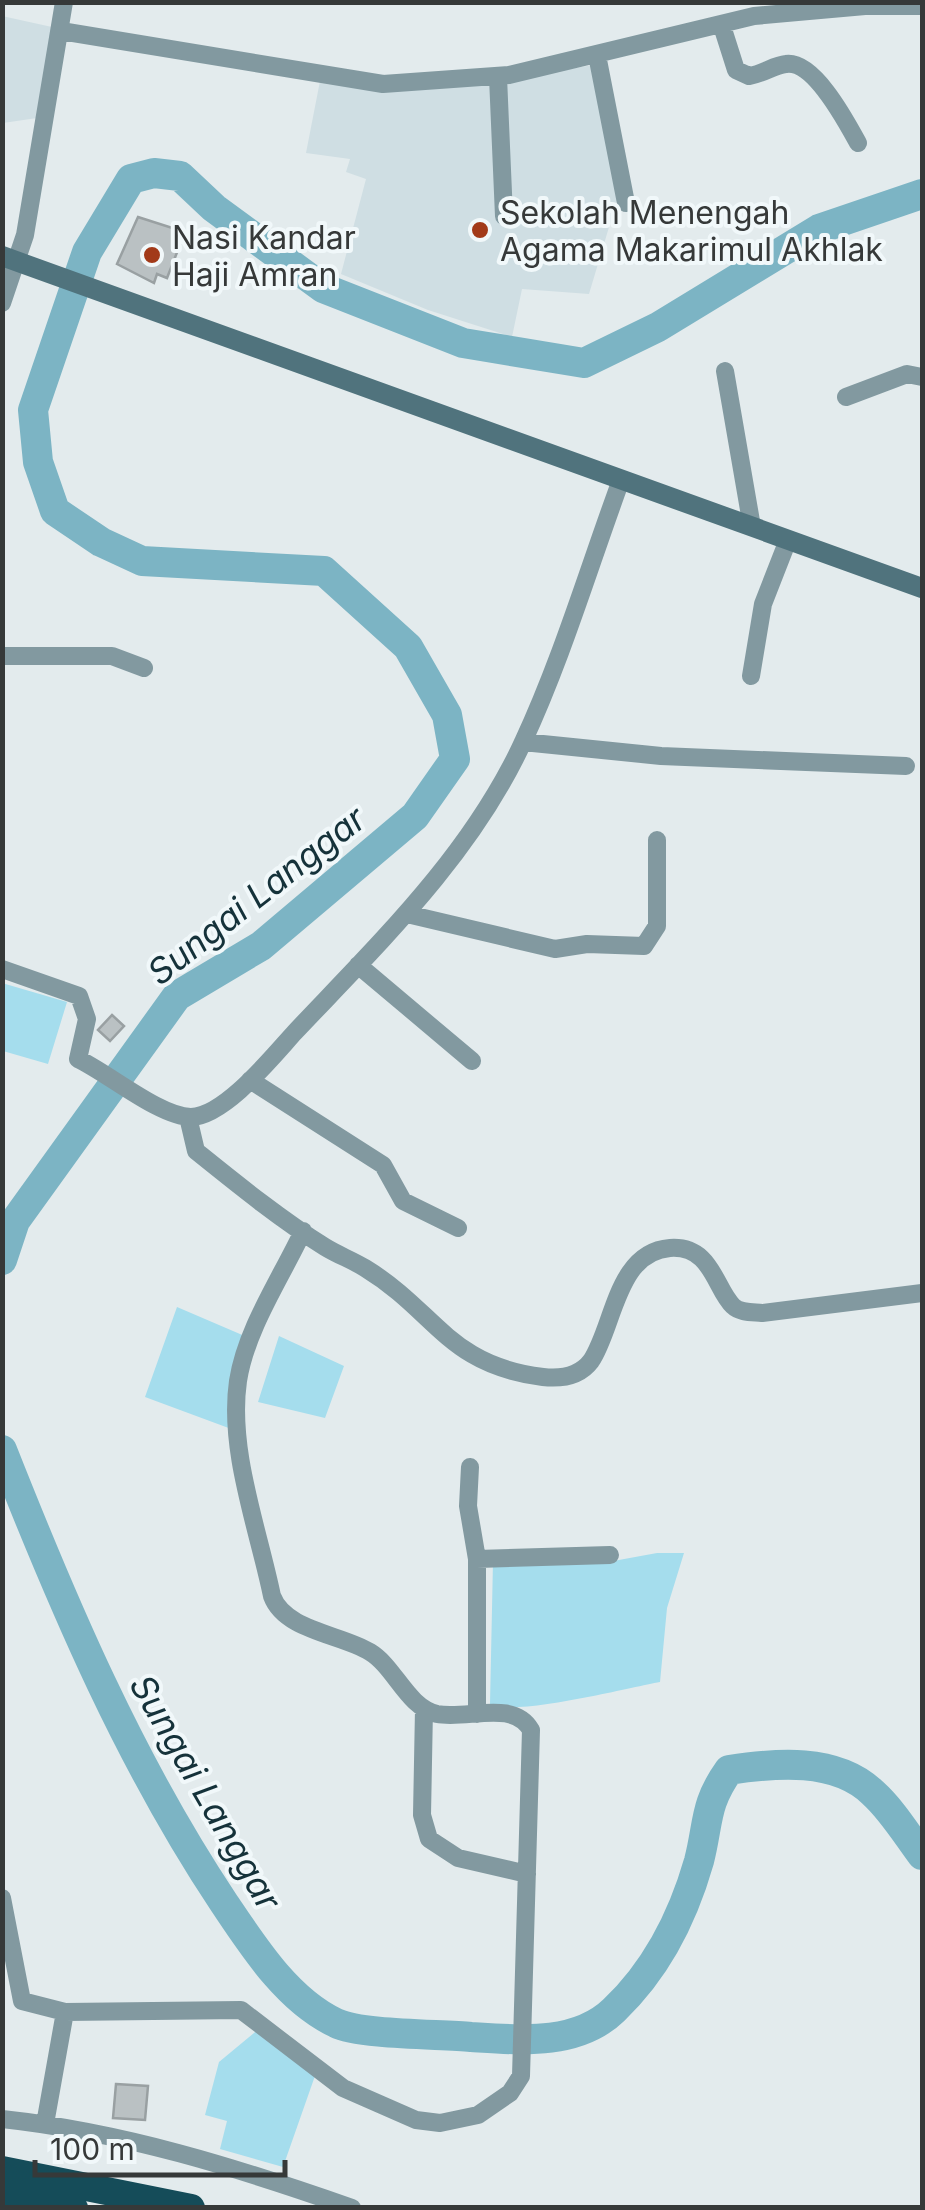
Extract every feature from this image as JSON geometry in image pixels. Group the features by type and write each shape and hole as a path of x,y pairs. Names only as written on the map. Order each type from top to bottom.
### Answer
{"highway":[{"path":"2,2170 191,2208"},
{"path":"2,2195 74,2208"}],"main road":[{"path":"9,258 922,588"}],"street":[{"path":"2,304 9,258 25,235 64,2"},
{"path":"61,31 383,84 498,77 754,16 826,8 922,6"},
{"path":"722,26 736,70 749,76 788,63 804,68 833,99 858,143"},
{"path":"597,55 626,203"},
{"path":"498,77 504,216"},
{"path":"725,371 752,528"},
{"path":"846,397 906,374 922,378"},
{"path":"2,970 79,996 87,1008 87,1019 78,1059 165,1109 188,1117 216,1107 250,1080 407,914 491,800 523,742 621,480"},
{"path":"751,676 763,604 788,540"},
{"path":"2,656 112,656 144,668"},
{"path":"523,742 660,756 906,766"},
{"path":"407,914 554,949 587,944 644,946 657,926 656,840"},
{"path":"358,965 472,1062"},
{"path":"250,1080 383,1165 403,1201 458,1228"},
{"path":"188,1117 196,1152 304,1231 367,1269 441,1335 496,1370 556,1378 571,1376 589,1364 625,1281 649,1254 671,1248 689,1252 707,1264 732,1306 742,1311 762,1313 922,1293"},
{"path":"2,1898 8,1948 22,2000 66,2012 240,2010 343,2088 416,2120 440,2123 478,2115 510,2093 521,2076 531,1730 524,1718 511,1713 424,1710 372,1653 290,1618 276,1607 272,1596 235,1416 238,1378 252,1336 304,1231"},
{"path":"470,1467 468,1506 477,1559 477,1714"},
{"path":"477,1559 610,1555"},
{"path":"424,1710 422,1815 429,1839 458,1858 527,1874"},
{"path":"45,2124 66,2012"},
{"path":"2,2119 45,2124 206,2160 352,2208"}],"shaded area":[{"path":"2,16 52,27 37,118 3,123"},
{"name":"Sekolah Menengah Agama Makarimul Akhlak","path":"605,63 621,187 589,294 522,289 512,337 428,310 341,274 366,179 346,172 350,159 306,153 320,81 485,83"},
{"path":"2,983 67,1002 48,1064 3,1051"},
{"path":"177,1307 254,1340 234,1430 145,1397"},
{"path":"279,1336 344,1366 325,1418 258,1402"},
{"path":"657,1553 684,1553 667,1608 660,1682 546,1704 490,1704 493,1561 597,1564"},
{"path":"260,2028 316,2073 283,2167 220,2149 227,2121 205,2115 219,2062"}],"building":[{"path":"138,217 185,232 167,278 157,274 154,283 117,264"},
{"path":"112,1015 124,1026 110,1041 98,1030"},
{"path":"116,2084 148,2086 145,2120 113,2118"}],"waterway":[{"name":"Sungai Langgar","path":"2,1260 15,1221 177,996 261,946 415,816 455,759 447,715 408,647 324,571 142,561 101,542 55,511 38,462 33,410 87,252 131,179 154,173 180,176 214,208 323,288 463,343 584,363 658,327 819,229 922,194"},
{"name":"Sungai Langgar","path":"2,1450 101,1682 158,1795 259,1954 302,2001 336,2023 381,2032 528,2039 565,2035 599,2022 643,1978 676,1922 699,1861 711,1804 729,1770 804,1765 841,1773 858,1781 880,1800 922,1855"}],"place":[{"name":"Sekolah Menengah Agama Makarimul Akhlak","path":"480,230"},
{"name":"Nasi Kandar Haji Amran","path":"152,255"}]}
